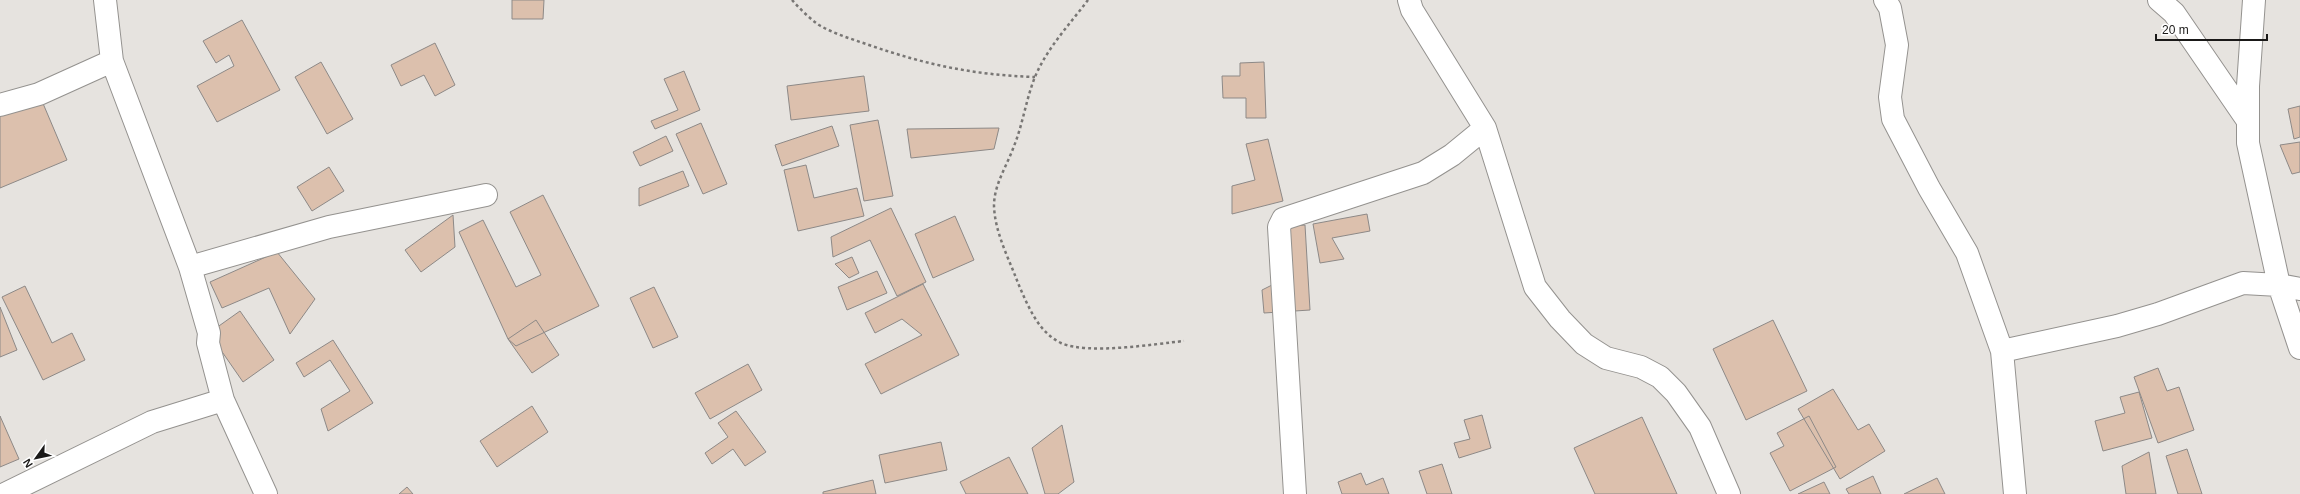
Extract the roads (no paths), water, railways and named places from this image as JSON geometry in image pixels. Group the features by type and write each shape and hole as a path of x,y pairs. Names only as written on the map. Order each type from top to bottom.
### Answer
{"street":[{"path":"105,0 112,61 190,267 209,333 208,343 223,400 266,494"},
{"path":"1409,0 1412,10 1485,128 1535,287 1560,319 1584,344 1606,358 1641,367 1660,377 1676,393 1700,427 1730,494"},
{"path":"1885,0 1890,8 1897,45 1890,97 1893,119 1929,188 1967,253 2002,351 2015,494"},
{"path":"2159,0 2174,13 2248,121"},
{"path":"2254,0 2248,143 2279,285 2300,348"},
{"path":"0,106 39,94 112,61"},
{"path":"1295,494 1279,227 1283,220 1423,173 1452,154 1485,128"},
{"path":"190,267 329,227 486,194"},
{"path":"2002,351 2117,326 2158,314 2243,283 2279,285 2300,289"},
{"path":"5,494 152,422 223,400"}]}
